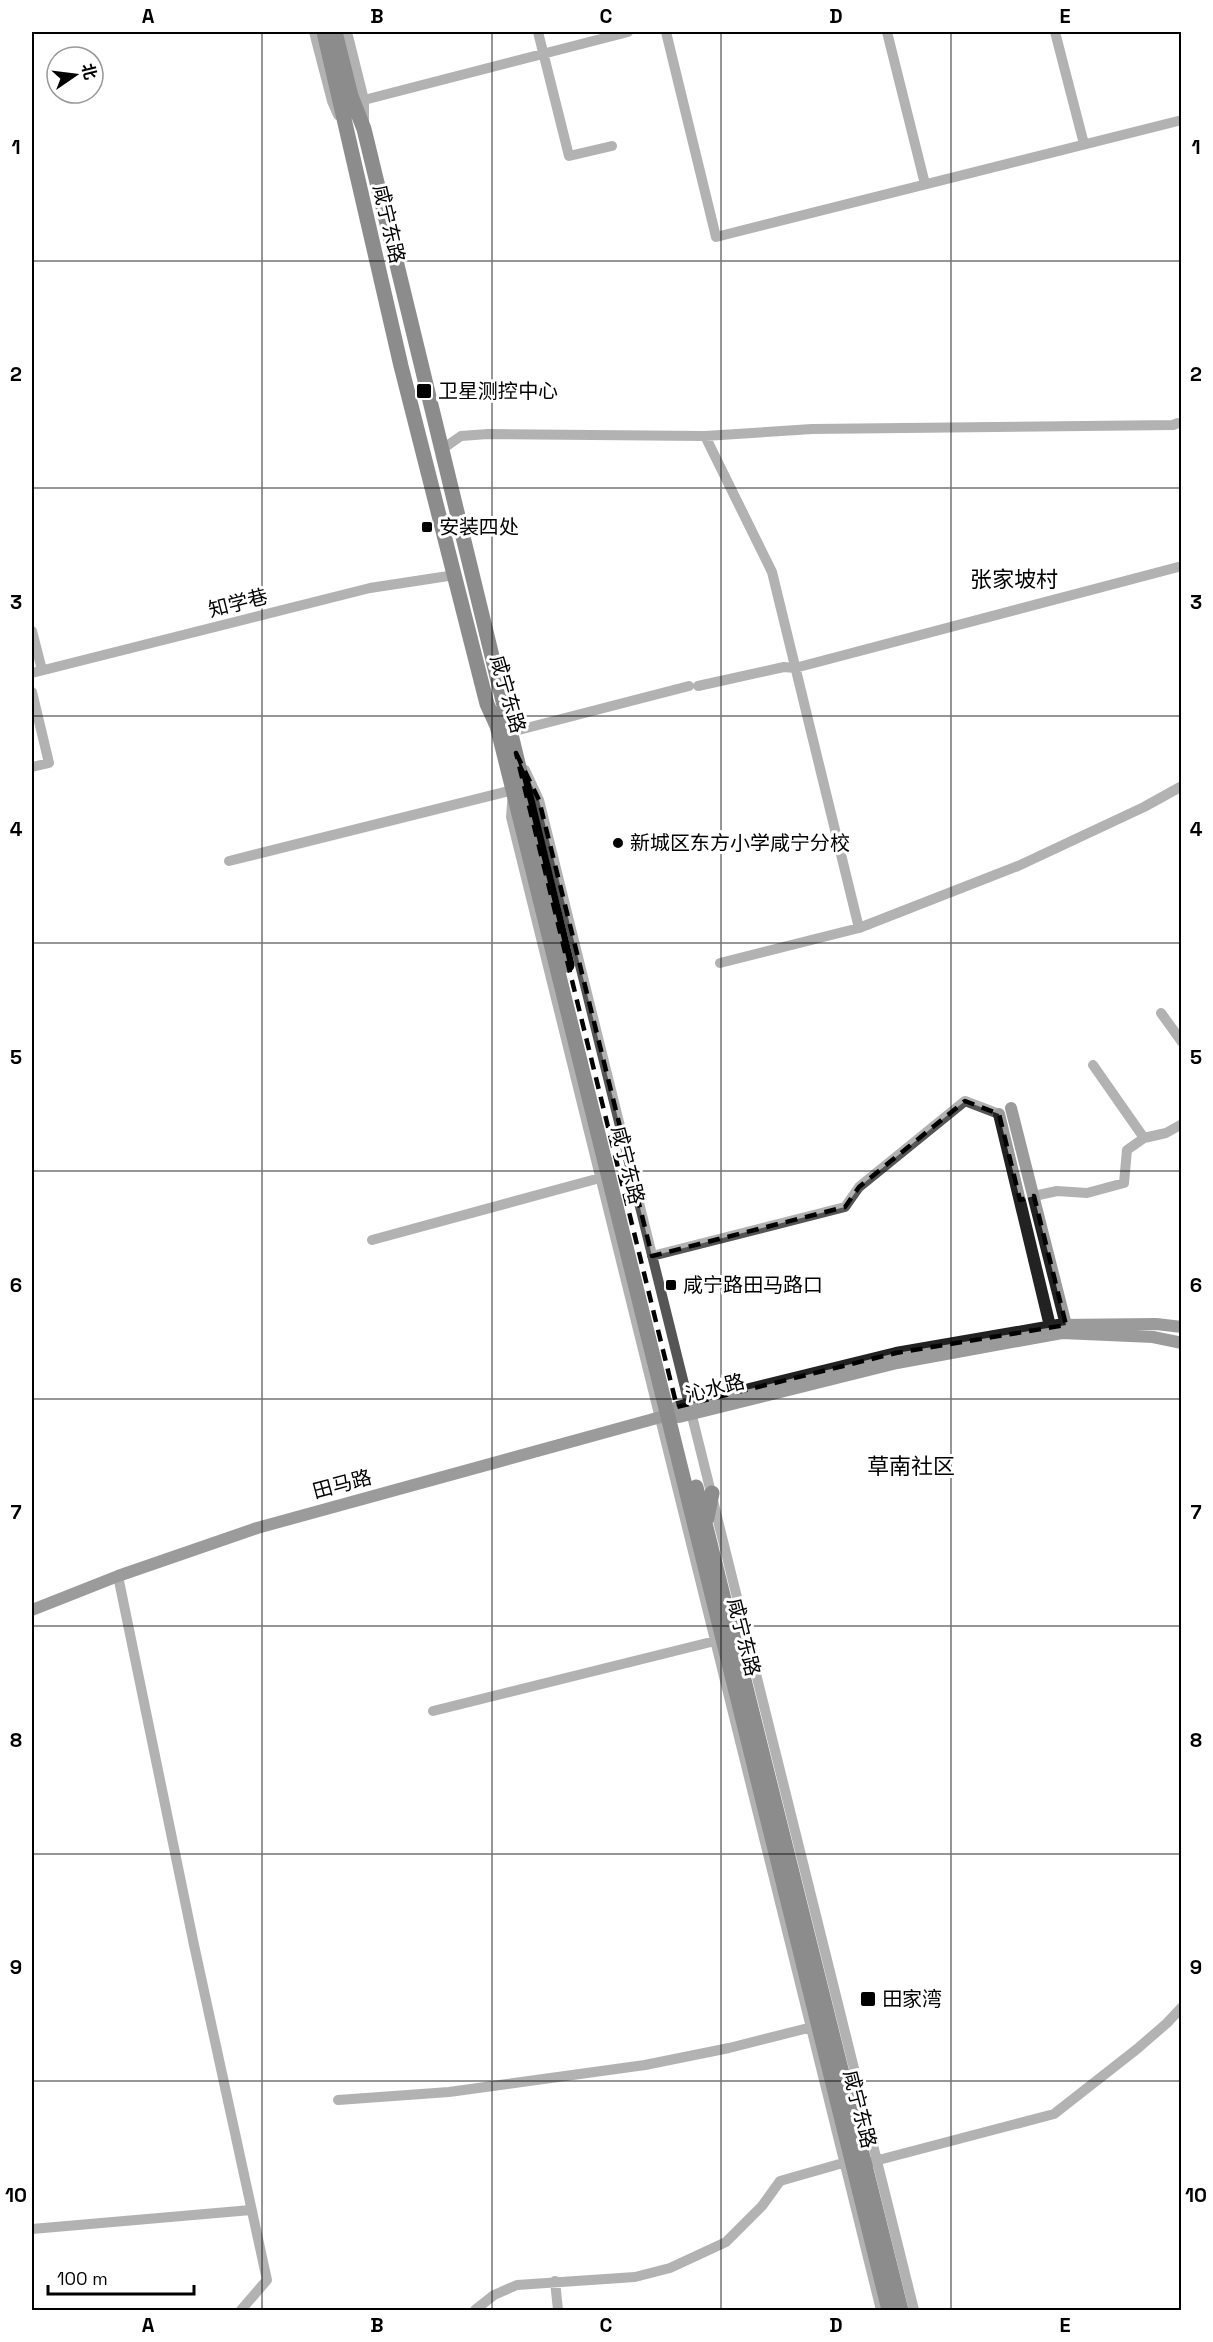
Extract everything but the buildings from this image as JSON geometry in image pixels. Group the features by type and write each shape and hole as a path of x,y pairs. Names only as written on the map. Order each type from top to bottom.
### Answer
{"main road":[{"name":"咸宁东路","path":"324,32 401,366 487,704 497,726 677,1412 814,2026 859,2161 889,2310"},
{"name":"咸宁东路","path":"335,32 351,96 364,129 859,2161 901,2310"},
{"path":"705,1524 712,1493"}],"street":[{"path":"314,32 332,101 346,133"},
{"path":"347,32 364,100 364,129"},
{"path":"538,32 568,156 612,146"},
{"path":"364,100 628,32"},
{"path":"666,32 716,237 1182,120"},
{"path":"887,32 925,184"},
{"path":"1055,32 1084,144"},
{"path":"441,450 461,436 488,434 705,436 812,429 1173,425 1178,423"},
{"path":"705,436 772,572 859,928"},
{"path":"511,732 693,686 784,667 795,668 1182,566"},
{"name":"知学巷","path":"37,672 370,588 455,575"},
{"path":"32,631 37,672"},
{"path":"32,692 49,763 32,767"},
{"path":"338,2100 449,2092 645,2065 729,2048 814,2026 715,1641 652,1256 539,800 516,753"},
{"path":"720,963 859,928 1018,867 1144,807 1182,786"},
{"path":"229,861 513,790 511,817 600,1178 677,1412 712,1493 859,2161 881,2310"},
{"path":"1161,1013 1182,1042"},
{"path":"1093,1065 1144,1138"},
{"path":"652,1256 845,1207 859,1187 965,1101 999,1114 1050,1326"},
{"path":"1011,1108 1066,1325"},
{"path":"1020,1200 1057,1191 1087,1193 1124,1183 1127,1150 1144,1138 1166,1133 1181,1124"},
{"path":"372,1240 600,1178"},
{"name":"沁水路","path":"677,1412 896,1353 1050,1326 1156,1324 1182,1327"},
{"name":"沁水路","path":"677,1412 897,1363 1062,1334 1153,1336 1182,1343"},
{"name":"田马路","path":"32,1610 117,1576 257,1528 677,1412"},
{"path":"117,1576 267,2280 241,2310"},
{"path":"433,1711 715,1641"},
{"path":"475,2310 494,2295 517,2285 635,2277 670,2268 726,2242 762,2206 780,2181 1054,2114 1137,2049 1182,2007"},
{"path":"859,2161 914,2310"},
{"path":"32,2229 251,2210"},
{"path":"555,2281 558,2310"}],"highlighted area":[{"path":"516,753 539,800 652,1256 845,1207 859,1187 965,1101 999,1114 1020,1200 1034,1196 1066,1325 896,1353 677,1407"}],"place":[{"name":"卫星测控中心","path":"424,391"},
{"name":"安装四处","path":"427,527"},
{"name":"新城区东方小学咸宁分校","path":"618,843"},
{"name":"咸宁路田马路口","path":"671,1285"},
{"name":"田家湾","path":"868,1999"}],"district":[{"name":"张家坡村","path":"1014,579"},
{"name":"草南社区","path":"911,1466"}]}
